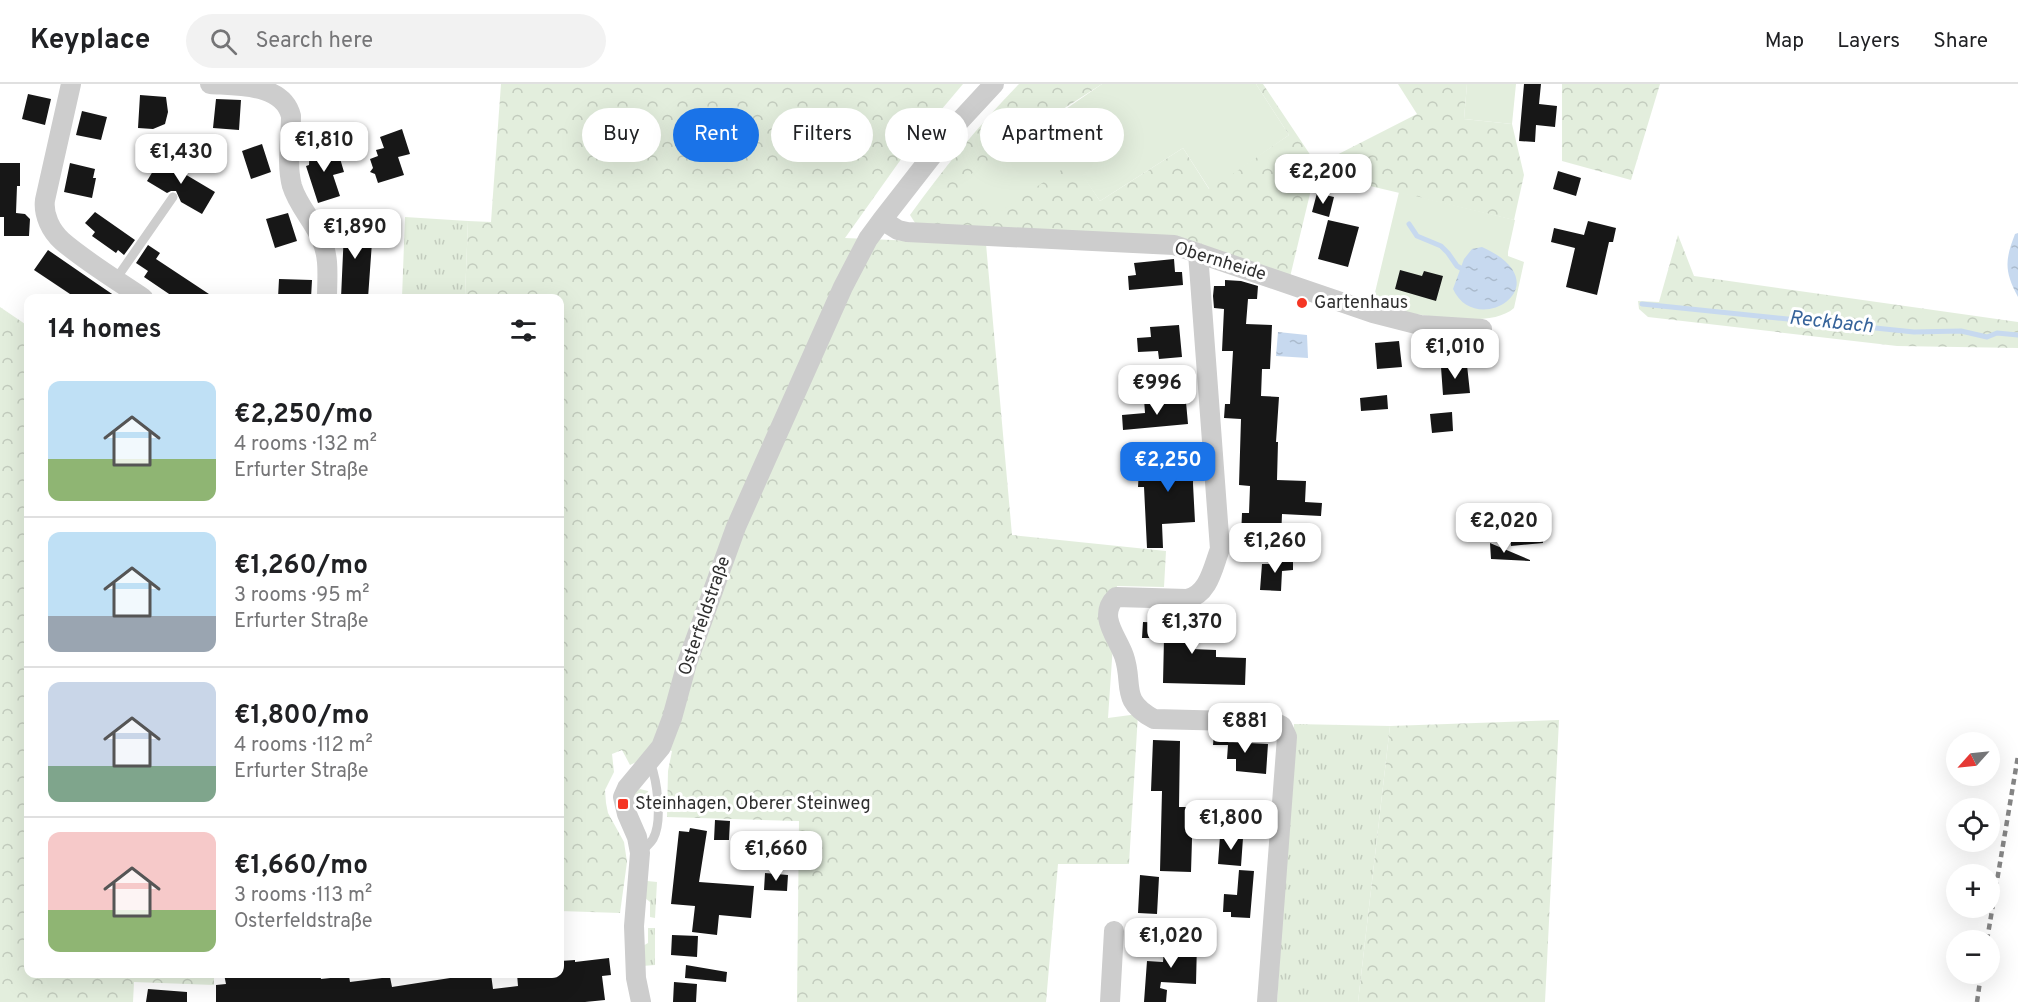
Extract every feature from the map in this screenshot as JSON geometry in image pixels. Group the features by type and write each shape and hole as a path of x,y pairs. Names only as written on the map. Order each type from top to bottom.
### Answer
{"street":[{"path":"71,84 44,207 47,219 62,241 137,294"},
{"path":"210,84 265,87 283,96 289,105 292,184 298,201 325,248 327,294"},
{"name":"Osterfeldstraße","path":"641,1002 636,978 634,926 640,853 623,796 633,780 661,747 672,718 687,663 736,527 843,286 868,239 882,220 956,125 994,84"},
{"name":"Obernheide","path":"882,220 898,230 907,232 1174,245 1373,313 1420,325 1482,329"},
{"path":"1198,253 1220,549 1208,581 1200,594 1187,599 1116,597 1109,604 1107,621 1125,658 1129,693 1142,713 1154,719 1274,722 1282,726 1287,737 1268,1002"},
{"path":"1110,1002 1114,931"}],"lane":[{"path":"116,279 173,197"},
{"path":"640,853 654,838 658,812 657,778 650,762"}],"green space":[{"path":"501,84 963,84 943,108 885,108 885,162 899,162 845,238 986,244 1012,535 1166,551 1164,587 1117,586 1108,718 1138,714 1129,864 1058,864 1046,1002 797,1002 799,821 667,817 668,771 672,751 652,745 641,760 630,765 622,750 612,754 614,772 605,790 608,813 624,842 627,862 620,913 564,911 564,294 465,294 468,221 491,222"},
{"path":"1019,84 1102,84 1065,108 997,108"},
{"path":"1102,84 1256,84 1289,135 1210,190 1183,148 1100,201 1073,162 1124,162 1124,108 1067,108"},
{"path":"1256,84 1263,84 1317,165 1417,114 1398,84 1467,84 1464,119 1512,124 1524,175 1514,220 1315,173 1290,277 1175,236 917,226 910,215 951,162 968,162 968,141 980,127 980,162 1074,162 1100,201 1183,148 1209,189 1289,135"},
{"path":"1467,84 1516,84 1512,124 1464,119"},
{"path":"1562,84 1660,84 1631,180 1562,161"},
{"path":"989,162 1073,162 991,218 964,179"},
{"path":"1399,192 1515,220 1508,256 1524,262 1514,308 1502,315 1485,319 1466,319 1424,315 1372,305"},
{"path":"405,217 468,221 465,294 402,294"},
{"path":"1678,235 1694,276 2018,322 2018,348 1897,346 1648,317 1639,309 1638,301 1659,302"},
{"path":"0,307 24,323 24,978 214,978 214,985 134,982 133,1002 0,1002"},
{"path":"1559,720 1545,1002 1358,1002 1390,726"},
{"path":"1294,724 1390,726 1358,1002 1277,1002"},
{"path":"640,789 648,791 651,805 635,810 632,794"},
{"path":"647,881 657,882 655,918 650,917 650,902 645,898"},
{"path":"648,928 655,928 655,965 642,966 641,947 648,943"}],"water":[{"path":"2018,233 2018,297 2010,280 2008,259 2015,234"},
{"path":"1482,247 1506,262 1516,276 1515,290 1507,301 1494,308 1479,309 1464,303 1453,289 1464,259 1472,249"},
{"path":"1278,332 1307,335 1308,358 1276,356"}],"building":[{"path":"1524,84 1541,84 1539,104 1557,106 1555,127 1536,125 1535,142 1519,141"},
{"path":"28,94 51,99 45,125 22,119"},
{"path":"140,95 166,97 168,112 165,124 153,129 138,128"},
{"path":"216,99 241,100 239,130 213,128"},
{"path":"82,111 107,117 101,140 76,135"},
{"path":"402,129 410,154 398,157 404,175 378,183 375,174 370,172 373,168 370,159 378,156 376,150 384,148 380,137"},
{"path":"262,144 271,172 251,179 242,151"},
{"path":"310,147 332,148 332,158 339,155 344,172 333,175 340,196 318,203 306,166 309,165"},
{"path":"162,156 180,167 178,170 215,192 202,214 181,202 176,191 167,193 147,181"},
{"path":"0,163 20,163 20,186 17,186 16,213 25,214 30,219 29,236 4,236 4,217 0,217"},
{"path":"70,163 95,169 93,178 96,178 92,198 64,192"},
{"path":"1558,171 1581,178 1576,196 1553,189"},
{"path":"1317,193 1334,197 1329,217 1312,212"},
{"path":"95,212 135,240 124,255 118,250 116,253 92,236 95,232 85,223"},
{"path":"288,213 297,241 275,248 266,219"},
{"path":"341,215 356,216 356,232 370,233 369,242 372,242 368,294 341,294 344,231 340,231"},
{"path":"1328,220 1359,227 1348,267 1318,259"},
{"path":"1588,221 1616,228 1613,242 1609,242 1597,295 1566,287 1575,248 1551,242 1554,228 1584,235"},
{"path":"148,245 160,253 156,259 209,294 169,294 144,277 148,271 136,263"},
{"path":"48,250 112,294 70,294 34,270"},
{"path":"1174,259 1175,272 1182,272 1183,285 1129,290 1128,276 1136,275 1134,263"},
{"path":"1400,270 1422,276 1424,271 1443,276 1436,301 1395,289"},
{"path":"279,279 312,280 311,294 278,294"},
{"path":"1225,280 1241,281 1258,286 1257,299 1248,299 1246,324 1272,325 1270,369 1262,369 1261,396 1279,397 1276,442 1278,442 1277,480 1306,481 1305,502 1322,503 1321,516 1282,514 1281,539 1241,537 1242,513 1249,513 1250,486 1239,485 1241,419 1224,418 1225,404 1230,404 1233,351 1222,351 1224,309 1214,308 1213,296 1214,286 1225,286"},
{"path":"1179,325 1182,357 1159,359 1158,351 1138,352 1137,338 1151,337 1150,327"},
{"path":"1399,341 1402,367 1377,369 1375,343"},
{"path":"1467,365 1470,393 1443,395 1441,367"},
{"path":"1387,395 1388,409 1361,411 1360,398"},
{"path":"1159,398 1159,404 1186,402 1188,424 1123,430 1122,415 1145,413 1144,399"},
{"path":"1452,412 1453,431 1432,433 1430,414"},
{"path":"1160,448 1194,451 1195,522 1162,524 1163,548 1147,548 1144,487 1138,487 1139,469 1160,470"},
{"path":"1541,524 1543,543 1511,546 1509,526"},
{"path":"1490,543 1530,560 1530,561 1491,559"},
{"path":"1277,556 1293,557 1293,570 1282,571 1281,591 1260,590 1262,564 1276,564"},
{"path":"1193,610 1192,649 1216,650 1216,657 1246,658 1245,685 1163,683 1164,638 1142,638 1143,622 1172,623 1172,611"},
{"path":"1214,733 1229,733 1228,742 1268,744 1266,774 1236,771 1236,759 1227,759 1228,745 1213,745"},
{"path":"1153,740 1180,741 1179,807 1193,807 1191,872 1160,871 1162,791 1151,791"},
{"path":"715,820 730,821 729,840 714,840"},
{"path":"690,828 707,831 699,882 754,886 751,918 719,915 717,935 692,932 695,906 671,904 679,831 689,832"},
{"path":"1220,836 1243,838 1241,866 1218,864"},
{"path":"1239,870 1254,871 1250,918 1231,917 1231,912 1223,912 1224,894 1237,895"},
{"path":"765,873 788,875 787,891 764,890"},
{"path":"1140,875 1159,877 1157,914 1138,913"},
{"path":"672,935 698,936 697,957 671,955"},
{"path":"1165,940 1197,942 1196,984 1161,982 1160,988 1167,990 1166,1002 1144,1002 1147,961 1163,962"},
{"path":"609,958 611,975 602,976 605,1000 585,1002 216,1002 216,985 226,984 225,978 349,978 350,982 390,978 392,987 450,978 492,978 493,989 518,986 517,978 564,978 564,961 575,960 575,962"},
{"path":"686,965 727,972 726,982 685,978"},
{"path":"674,982 697,984 696,1002 673,1002"},
{"path":"148,989 187,992 187,1002 146,1002"}],"waterway":[{"name":"Reckbach","path":"1409,224 1417,236 1441,246 1457,266 1466,271"},
{"name":"Reckbach","path":"1642,304 1914,332 1961,331 1987,337 1997,333 2018,335"}],"railway":[{"path":"1989,930 2018,756"},
{"path":"1977,1002 1980,984"}],"place":[{"name":"Gartenhaus","path":"1302,303"},
{"name":"Steinhagen, Oberer Steinweg","path":"623,804"}]}
